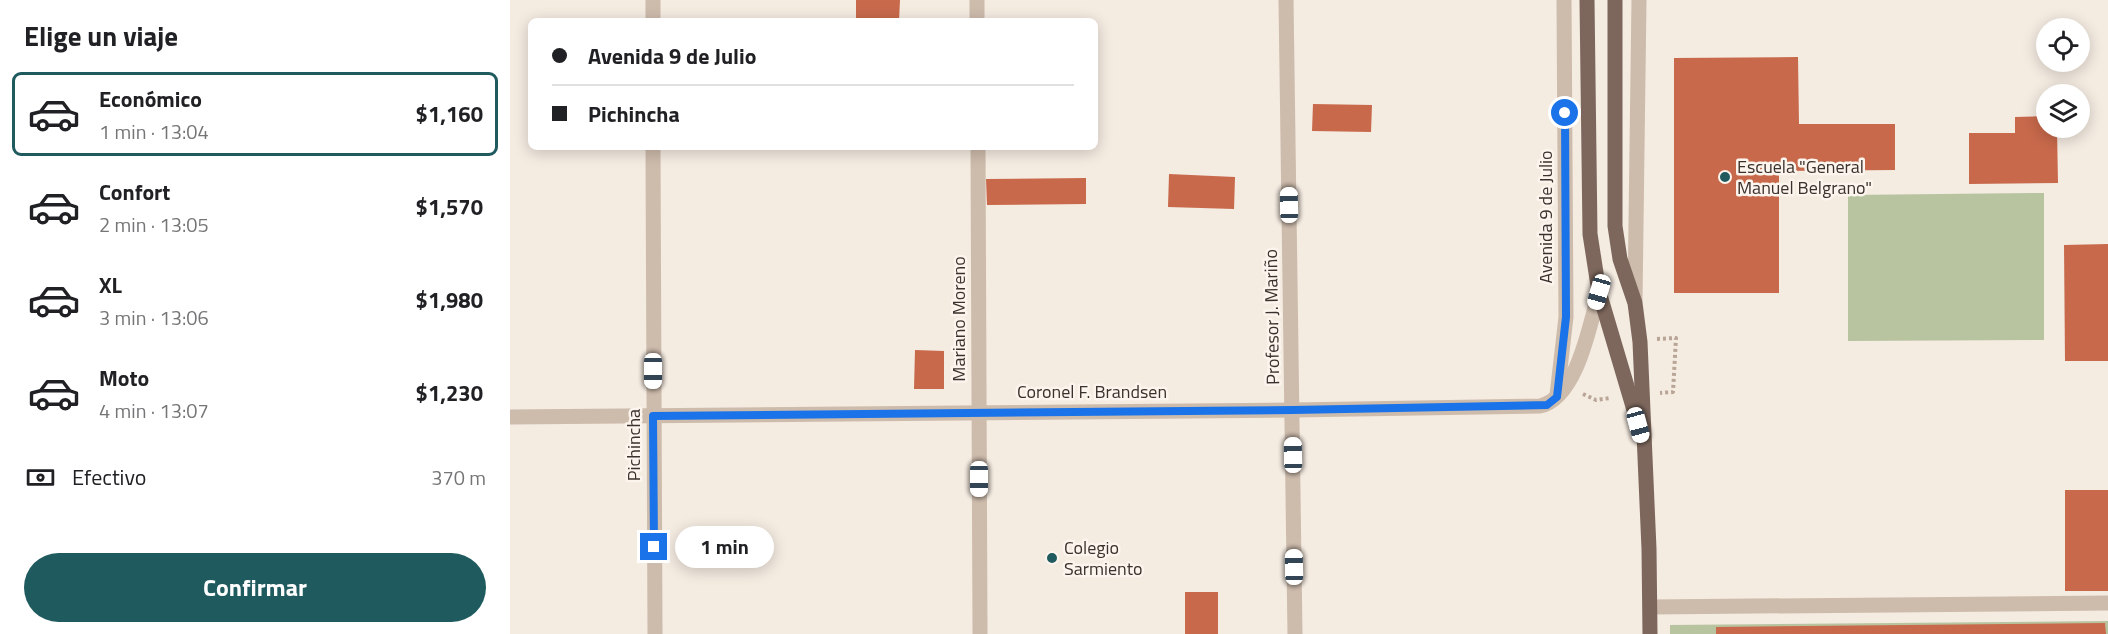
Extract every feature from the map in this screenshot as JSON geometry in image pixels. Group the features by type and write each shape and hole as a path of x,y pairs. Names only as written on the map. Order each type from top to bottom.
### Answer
{"main road":[{"path":"1587,0 1589,219 1593,261 1599,292 1616,342 1644,446"},
{"path":"1615,0 1615,226 1620,259 1635,303 1640,342 1650,634"}],"street":[{"path":"653,0 653,18"},
{"path":"977,0 977,18"},
{"name":"Profesor J. Mariño","path":"1286,0 1295,634"},
{"name":"Avenida 9 de Julio","path":"1557,397 1566,317 1564,0"},
{"path":"1635,303 1639,0"},
{"name":"Pichincha","path":"653,150 655,634"},
{"name":"Mariano Moreno","path":"978,150 980,634"},
{"path":"1557,397 1579,363 1599,292"},
{"name":"Coronel F. Brandsen","path":"510,417 1540,406 1547,405 1557,397"},
{"path":"1650,607 2108,603"}],"path":[{"path":"1651,394 1673,392 1676,338"},
{"path":"1577,392 1596,400 1618,398"}],"green space":[{"path":"2044,193 2044,340 1848,341 1848,195"},
{"path":"2108,621 2108,634 1670,634 1670,625"}],"building":[{"path":"856,0 900,0 899,18 856,18"},
{"path":"1798,57 1799,124 1895,124 1895,170 1779,171 1779,293 1674,293 1674,58"},
{"path":"1313,104 1372,105 1371,132 1312,131"},
{"path":"2036,116 2036,138 2057,138 2058,183 1969,184 1969,133 2015,133 2015,117"},
{"path":"1169,174 1235,177 1234,209 1168,207"},
{"path":"1086,178 1086,204 987,205 986,179"},
{"path":"2108,244 2108,361 2065,361 2064,245"},
{"path":"915,350 944,351 944,389 914,389"},
{"path":"2065,490 2108,490 2108,591 2065,591"},
{"path":"1185,592 1218,592 1218,634 1185,634"},
{"path":"2105,623 2106,634 1716,634 1716,627"}],"place":[{"name":"Escuela \"General Manuel Belgrano\"","path":"1725,177"},
{"name":"Colegio Sarmiento","path":"1052,558"}],"route":[{"path":"654,547 653,416 1293,410 1547,405 1557,397 1566,317 1565,113"}]}
